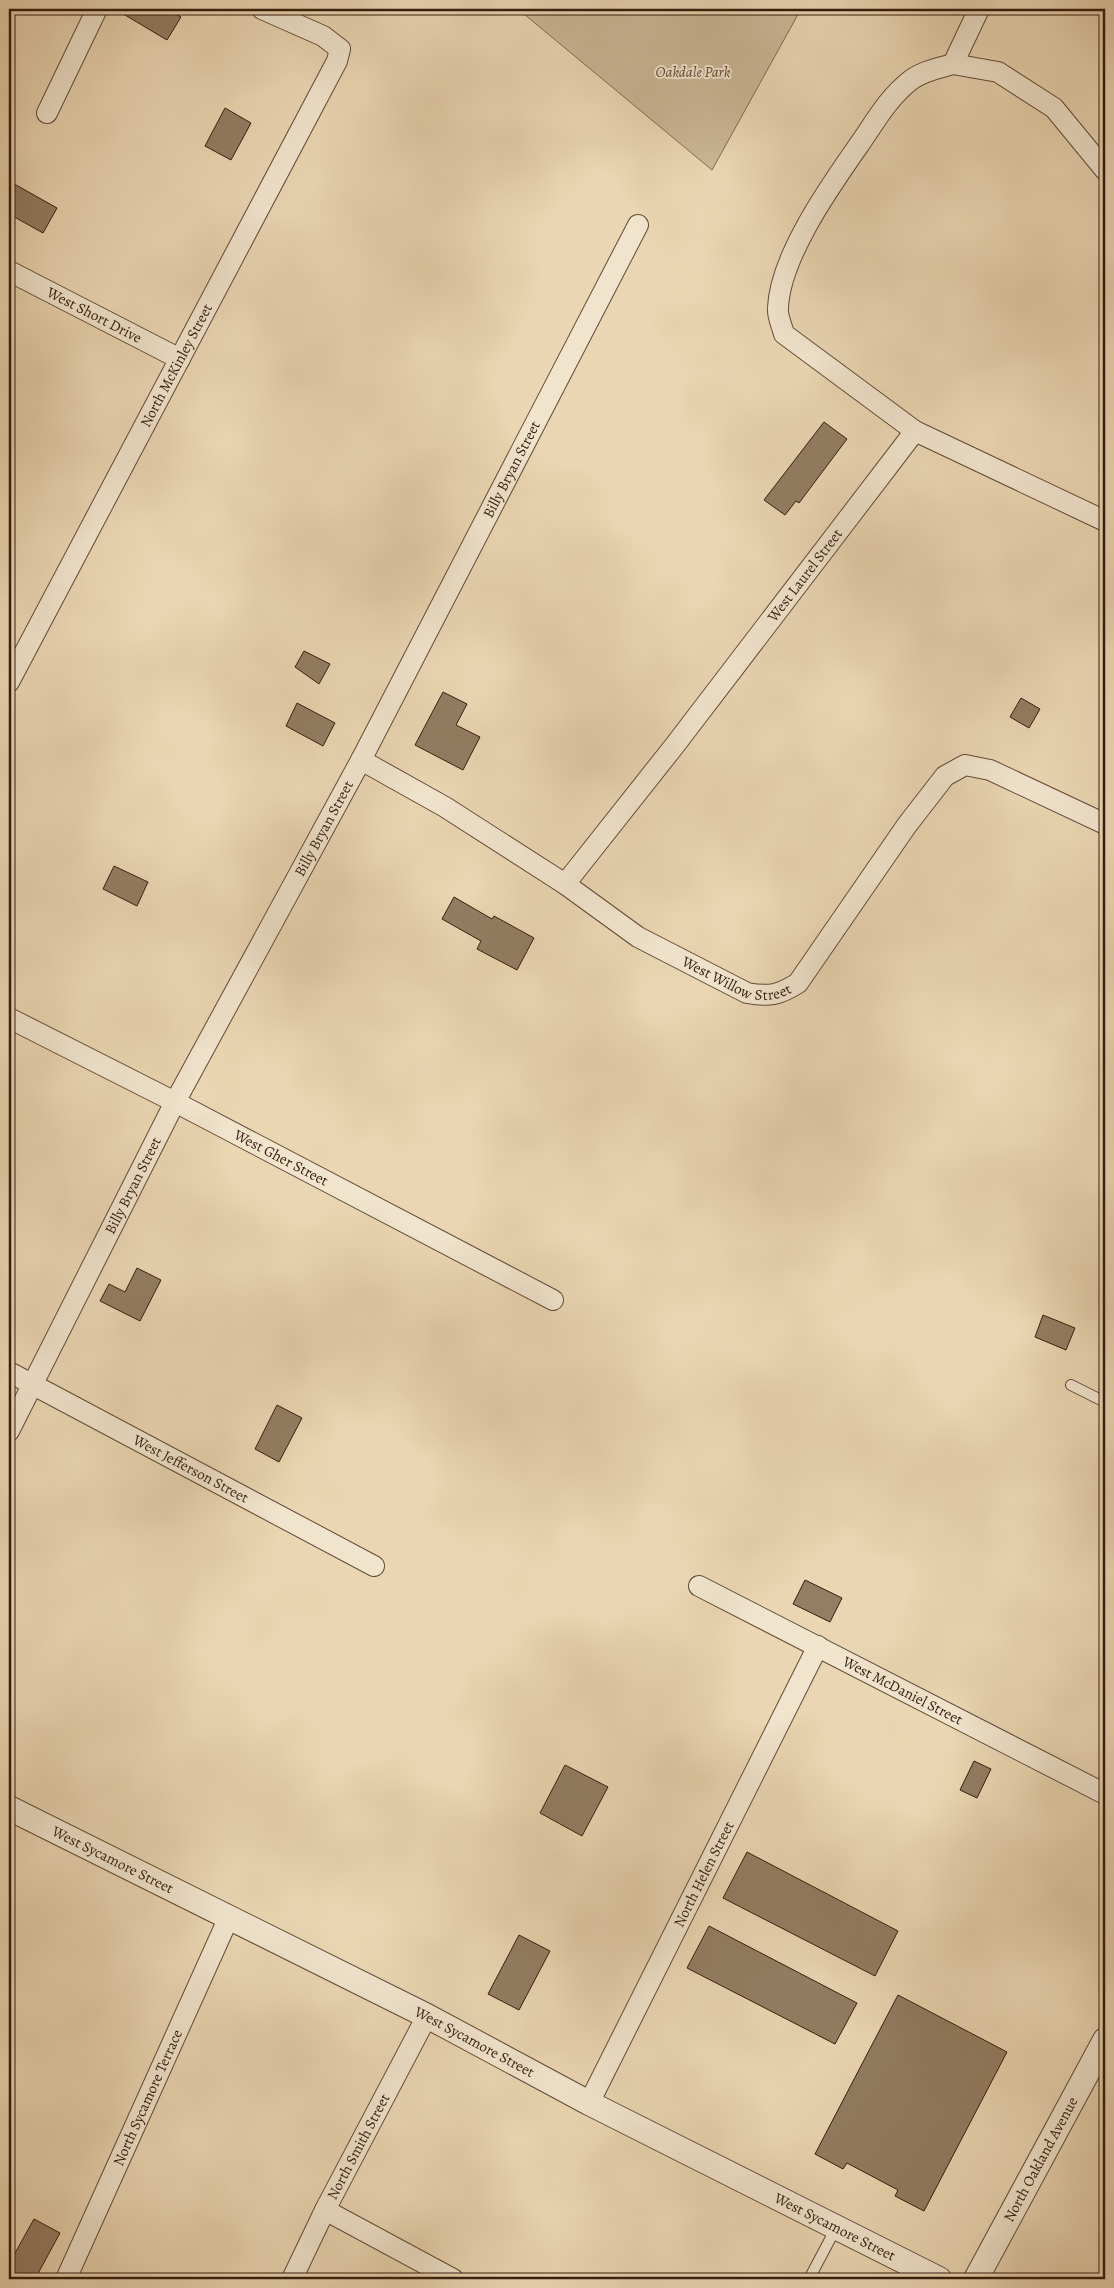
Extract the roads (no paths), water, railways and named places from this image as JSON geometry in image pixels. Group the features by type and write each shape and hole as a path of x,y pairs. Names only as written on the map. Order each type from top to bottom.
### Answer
{"street":[{"path":"47,113 97,9"},
{"name":"North McKinley Street","path":"9,682 331,75 340,49 323,36 262,9"},
{"path":"953,64 979,9"},
{"path":"1105,170 1054,108 998,72 953,64 919,76 892,97 842,169 801,234 782,285 777,310 784,334 915,431 1105,521"},
{"name":"Billy Bryan Street","path":"9,1431 175,1102 361,760 638,225"},
{"name":"West Short Drive","path":"9,270 180,359"},
{"name":"West Laurel Street","path":"565,884 675,745 915,431"},
{"name":"West Willow Street","path":"361,760 438,804 565,884 638,937 747,992 761,996 781,994 798,983 907,825 945,776 965,765 990,770 1105,824"},
{"name":"West Gher Street","path":"9,1018 175,1102 553,1300"},
{"name":"West Jefferson Street","path":"9,1372 374,1566"},
{"name":"West McDaniel Street","path":"699,1586 1105,1794"},
{"name":"North Helen Street","path":"589,2103 818,1646"},
{"name":"West Sycamore Street","path":"9,1808 427,2016 589,2103 939,2279"},
{"name":"North Sycamore Terrace","path":"66,2279 229,1917"},
{"name":"North Smith Street","path":"292,2279 325,2210 427,2016"},
{"name":"North Oakland Avenue","path":"976,2279 1105,2040"},
{"path":"325,2210 453,2279"}],"lane":[{"path":"1071,1385 1105,1402"},
{"path":"809,2279 836,2228"}],"park label":[{"name":"Oakdale Park","path":"693,72"}]}
